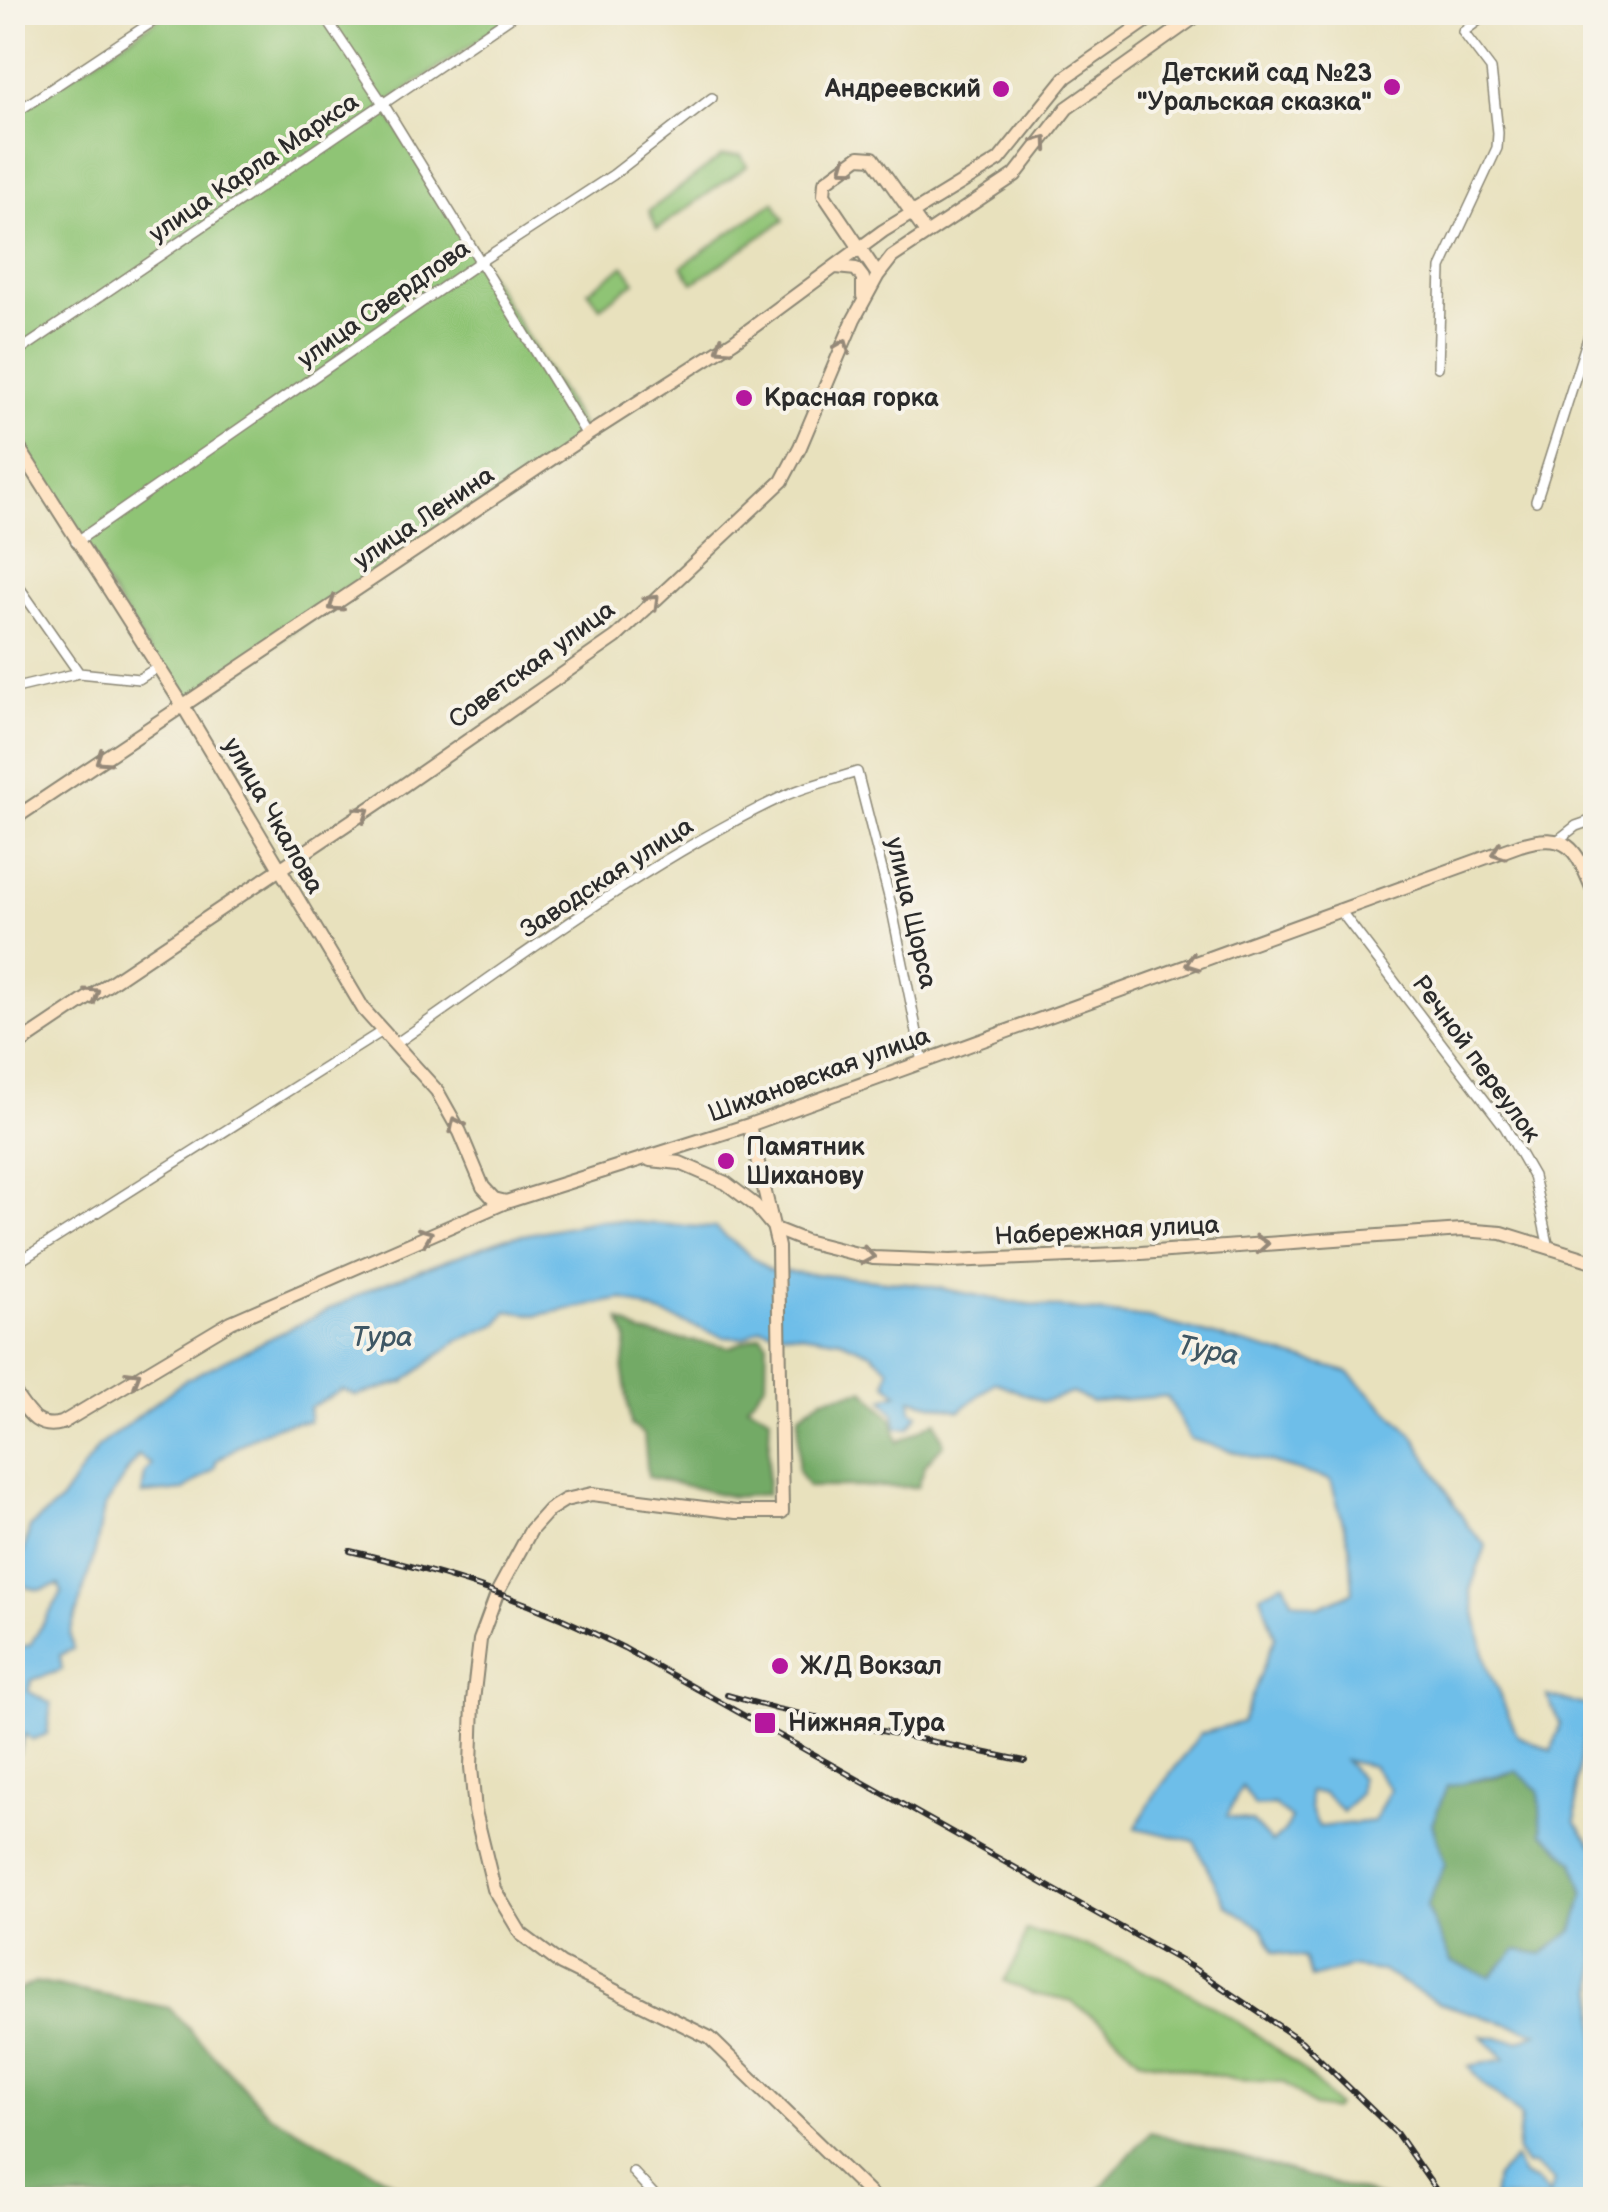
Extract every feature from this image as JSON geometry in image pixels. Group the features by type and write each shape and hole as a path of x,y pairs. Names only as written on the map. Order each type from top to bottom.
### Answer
{"main road":[{"path":"1016,174 1006,169 1000,159 1069,74 1159,12"},
{"name":"Советская улица","path":"12,1049 381,801 616,636 782,481 862,303 892,257 1016,174 1062,115 1202,12"},
{"path":"1069,74 1070,86 1084,96"},
{"path":"1048,99 1060,108 1062,115"},
{"path":"878,274 824,196 825,182 859,157 873,158 926,233"},
{"name":"улица Ленина","path":"12,820 586,435 734,341 912,213 1000,159"},
{"path":"833,268 856,269 863,278 862,303"},
{"name":"улица Чкалова","path":"12,438 182,704 306,918 380,1032 420,1070 444,1102 483,1187 494,1198 506,1202"},
{"name":"Шихановская улица","path":"12,1390 34,1420 50,1426 74,1418 123,1384 231,1322 506,1202 749,1125 1520,845 1549,838 1558,840"},
{"path":"1558,840 1574,852 1596,896"},
{"path":"749,1125 778,1247 782,1512 736,1512 612,1494 578,1495 549,1510 530,1530 498,1591 480,1640 471,1768 482,1848 494,1888 507,1914 535,1948 710,2038 876,2200"},
{"name":"Набережная улица","path":"642,1159 680,1163 726,1184 754,1205 775,1229 837,1251 873,1258 1142,1253 1462,1230 1502,1232 1596,1262"}],"street":[{"path":"12,115 167,12"},
{"path":"322,12 384,104 586,435"},
{"name":"улица Карла Маркса","path":"12,356 518,12"},
{"path":"1438,368 1441,268 1497,148 1490,69 1463,32 1490,12"},
{"name":"улица Свердлова","path":"76,542 481,261 613,176 712,98"},
{"path":"1536,502 1596,313"},
{"path":"12,577 79,673"},
{"path":"12,690 79,673 139,679 158,667"},
{"name":"Заводская улица","path":"394,1045 573,921 721,828 788,794 857,772"},
{"name":"улица Щорса","path":"857,772 891,906 923,1062"},
{"path":"1558,840 1576,826 1596,819"},
{"name":"Речной переулок","path":"1339,908 1505,1127 1534,1176 1549,1248"},
{"path":"12,1266 380,1032"},
{"path":"632,2172 659,2200"}],"green space":[{"path":"167,13 518,13 384,105 587,435 182,704 13,437 12,115"},
{"path":"741,155 747,166 657,229 649,211 722,156"},
{"path":"774,202 784,220 693,283 682,266"},
{"path":"624,266 635,282 600,307 588,291"},
{"path":"620,1320 641,1333 730,1347 761,1335 767,1342 766,1383 747,1405 770,1416 767,1494 733,1497 648,1477 644,1435 631,1425 623,1371 627,1338"},
{"path":"864,1390 892,1418 898,1442 936,1421 944,1444 926,1464 918,1487 808,1487 798,1471 799,1415 823,1398"},
{"path":"1516,1771 1539,1790 1542,1833 1574,1861 1584,1894 1573,1931 1542,1954 1516,1950 1490,1977 1451,1962 1426,1907 1445,1864 1432,1824 1447,1785"},
{"path":"1026,1931 1106,1954 1195,1996 1277,2050 1337,2106 1334,2110 1314,2107 1283,2082 1237,2080 1139,2059 1106,2026 1070,2001 1034,1994 1004,1981 1019,1955"},
{"path":"35,1982 169,2008 269,2114 423,2199 13,2199 13,1993"},
{"path":"1150,2132 1389,2199 1090,2199"}],"water":[{"name":"Тура","path":"601,1220 715,1228 769,1270 918,1284 1010,1302 1148,1318 1348,1372 1414,1436 1467,1525 1486,1546 1470,1590 1487,1667 1518,1736 1552,1751 1560,1723 1547,1696 1589,1706 1576,1783 1576,1823 1596,1850 1596,2109 1586,2125 1595,2138 1595,2199 1493,2199 1496,2177 1514,2159 1523,2176 1537,2182 1549,2195 1554,2181 1533,2165 1526,2165 1517,2152 1521,2117 1480,2081 1469,2066 1505,2059 1482,2036 1519,2041 1538,2033 1439,2003 1382,1971 1349,1967 1311,1978 1304,1958 1274,1952 1262,1928 1226,1905 1194,1841 1136,1828 1154,1796 1200,1734 1242,1722 1275,1637 1261,1595 1284,1582 1292,1600 1318,1607 1353,1592 1350,1548 1331,1480 1190,1439 1167,1396 1092,1402 1072,1393 1043,1402 995,1382 960,1411 911,1399 912,1411 918,1414 909,1428 897,1428 894,1413 883,1399 898,1393 886,1383 889,1369 871,1353 841,1340 760,1328 744,1338 723,1337 622,1299 538,1315 507,1311 498,1324 457,1341 404,1382 356,1396 343,1390 310,1407 309,1421 283,1424 248,1440 216,1461 215,1468 184,1490 142,1494 145,1473 152,1465 138,1455 104,1508 70,1634 73,1649 60,1655 62,1670 32,1680 28,1691 51,1704 47,1734 33,1740 25,1734 19,1753 13,1756 12,1649 30,1645 62,1593 59,1585 40,1590 26,1587 19,1570 30,1527 59,1503 98,1447 185,1380 377,1286 507,1238","holes":["1345,1761 1372,1766 1390,1789 1374,1821 1319,1827 1310,1809 1309,1792 1324,1793 1343,1812 1359,1794 1360,1778","1516,1771 1539,1790 1542,1833 1574,1861 1584,1894 1573,1931 1542,1954 1516,1950 1490,1977 1451,1962 1426,1907 1445,1864 1432,1824 1447,1786","1242,1786 1254,1806 1274,1805 1291,1819 1272,1843 1252,1822 1227,1816"]}],"railway":[{"path":"350,1551 490,1590 624,1648 1190,1966 1301,2041 1397,2134 1443,2200"},
{"path":"727,1695 1025,1761"}],"place":[{"name":"Детский сад №23 \"Уральская сказка\"","path":"1392,87"},
{"name":"Андреевский","path":"1001,89"},
{"name":"Красная горка","path":"744,398"},
{"name":"Памятник Шиханову","path":"726,1161"},
{"name":"Ж/Д Вокзал","path":"780,1666"},
{"name":"Нижняя Тура","path":"765,1723"}]}
